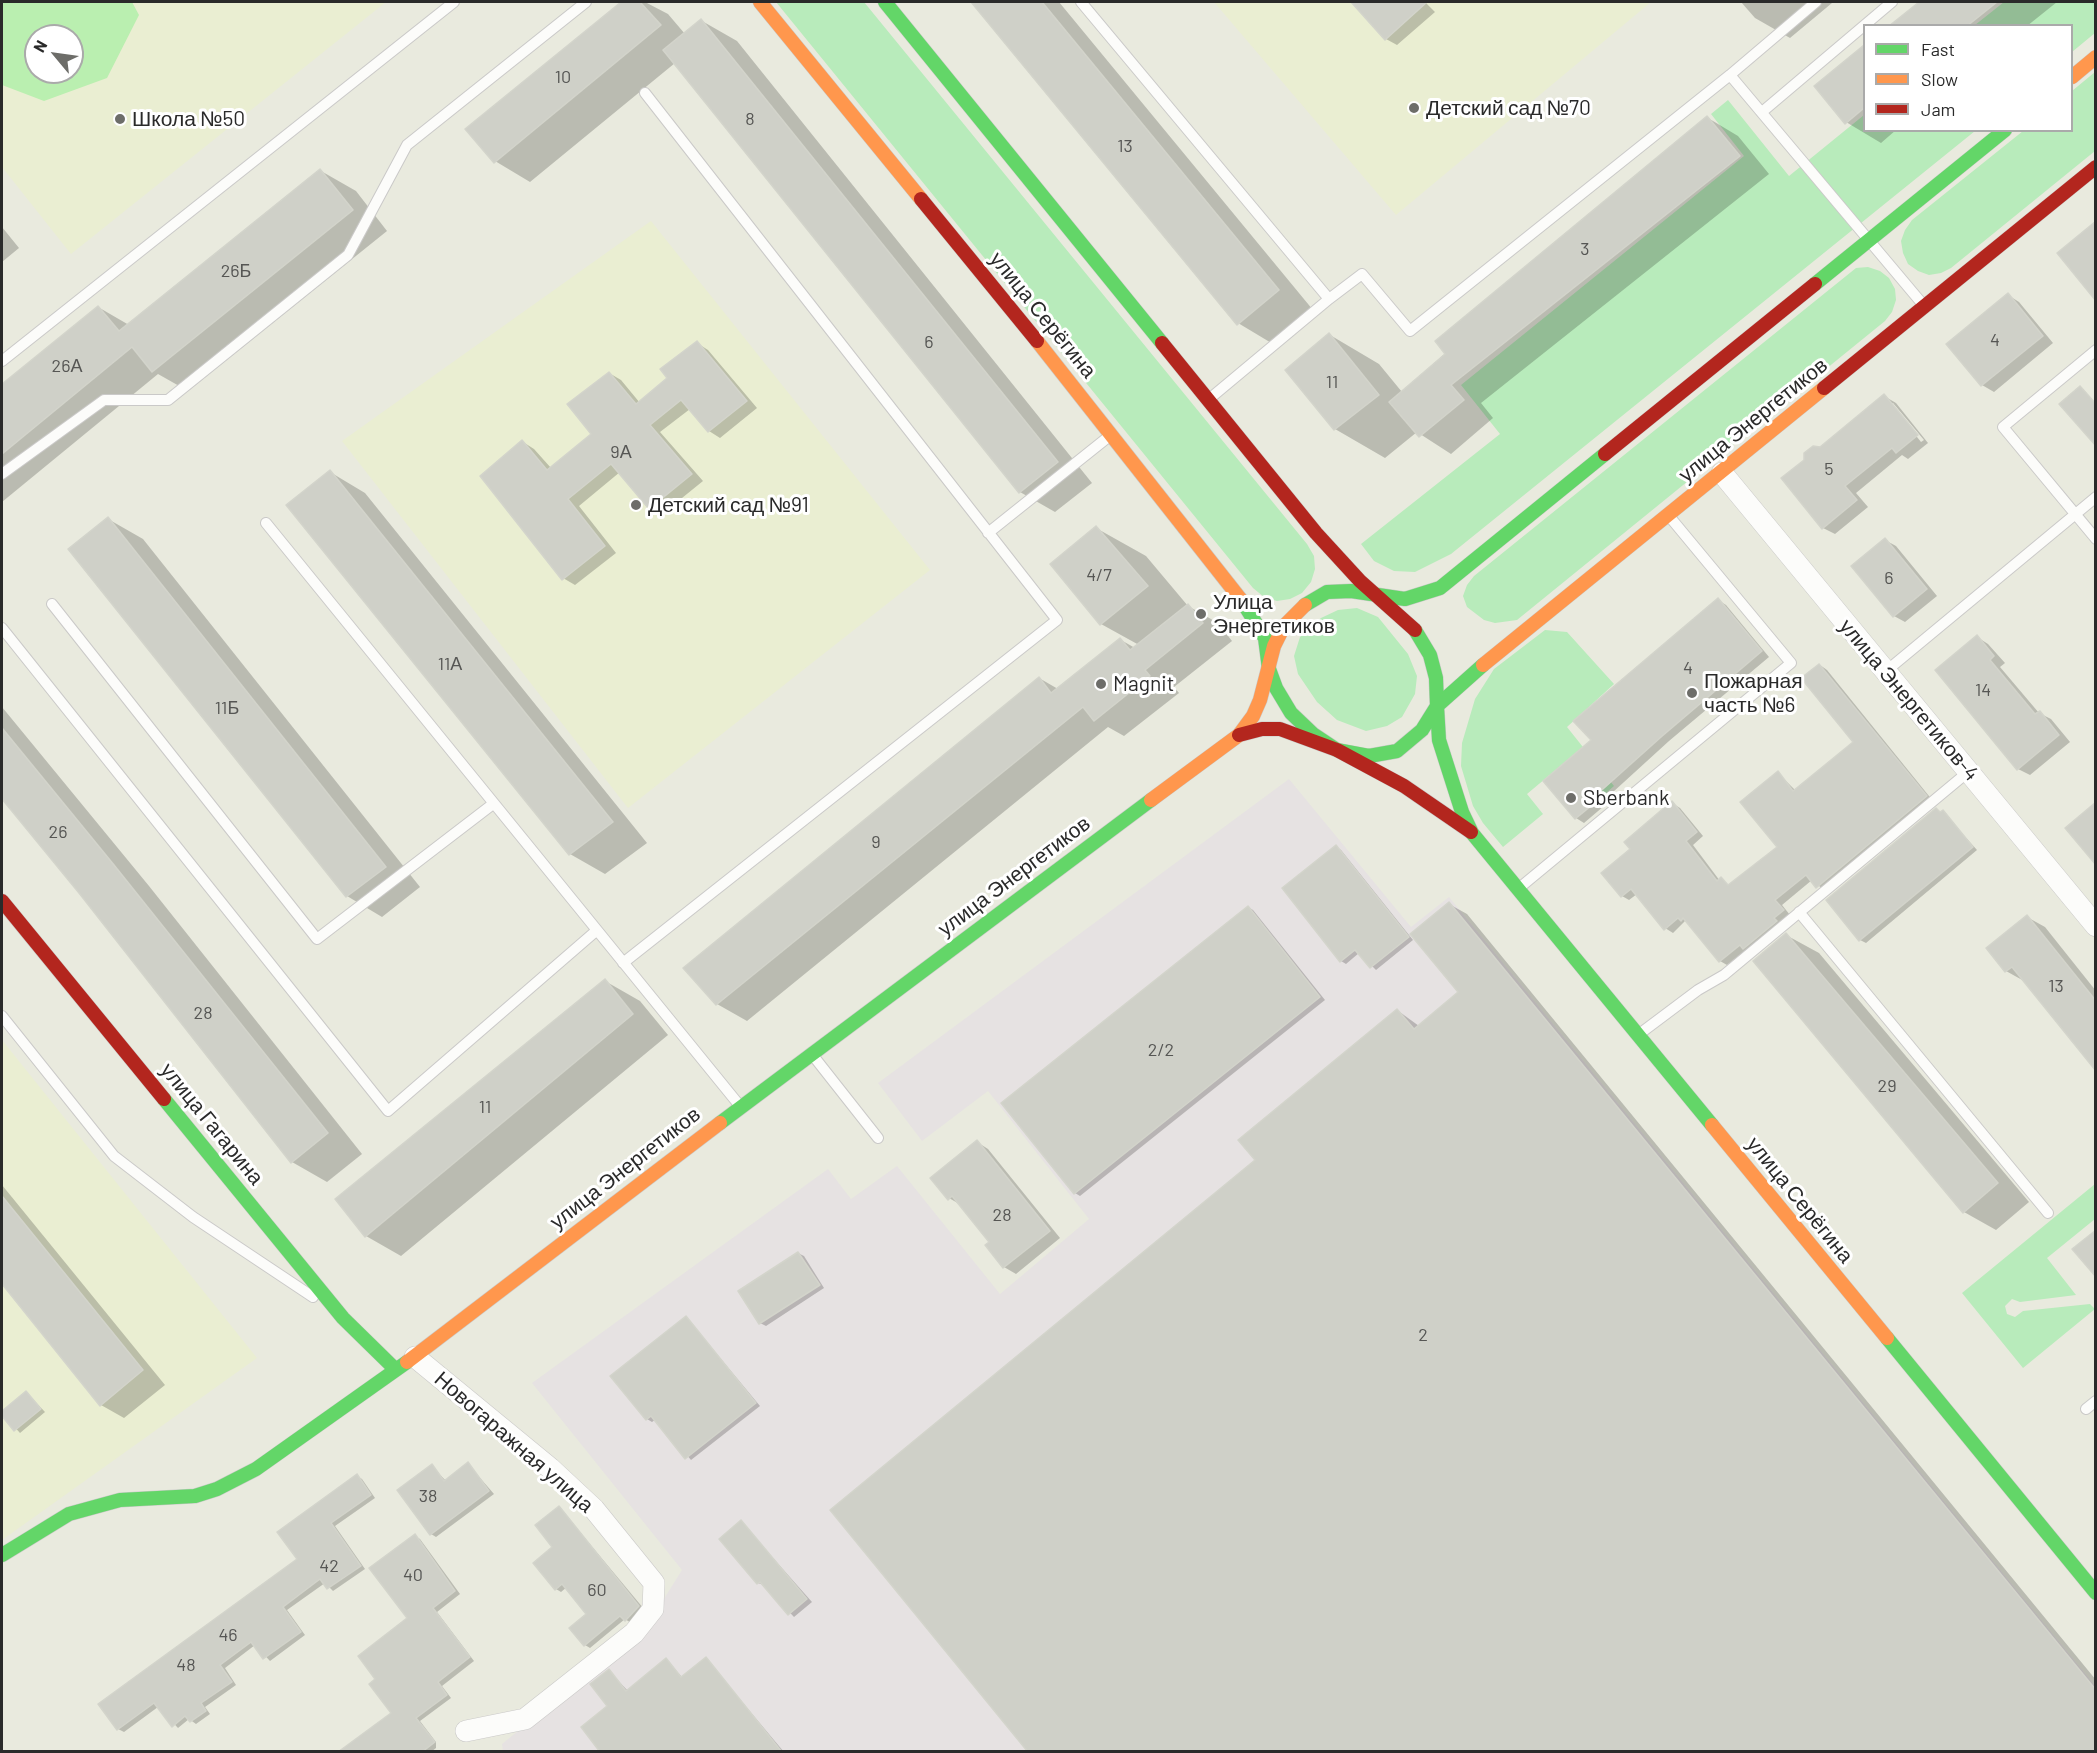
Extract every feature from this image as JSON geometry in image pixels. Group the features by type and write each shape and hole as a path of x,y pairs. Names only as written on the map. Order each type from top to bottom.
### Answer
{"street":[{"name":"улица Серёгина","path":"760,2 1113,434 1253,615 1265,638 1269,669"},
{"path":"885,2 1207,402 1316,533 1360,581 1381,597 1415,630 1430,655 1436,678 1439,740 1462,813 1472,833"},
{"path":"2073,76 2096,57"},
{"path":"1239,735 1253,716 1269,669 1274,646 1284,626 1302,607 1327,592 1351,591 1381,597 1417,597 1440,588 2003,132"},
{"name":"улица Энергетиков","path":"1437,706 2096,167"},
{"name":"улица Энергетиков-4","path":"1722,473 2096,926"},
{"path":"1269,669 1276,688 1291,713 1313,734 1337,750 1404,786 1472,833"},
{"path":"1239,735 1262,729 1280,729 1337,750 1369,756 1397,751 1422,730 1437,706"},
{"name":"улица Энергетиков","path":"2,1555 69,1514 120,1500 195,1496 217,1489 256,1469 415,1357 740,1106 1239,735"},
{"name":"улица Серёгина","path":"1472,833 2096,1593"},
{"name":"улица Гагарина","path":"2,901 343,1317 395,1369"},
{"name":"Новогаражная улица","path":"415,1357 550,1468 594,1509 654,1583 653,1609 634,1632 525,1719 466,1731"}],"lane":[{"path":"2,361 454,2"},
{"path":"2,474 104,400 168,400 348,255 408,145 586,2"},
{"path":"1081,2 1329,300"},
{"path":"1207,402 1362,274 1410,331 1730,75 1816,2"},
{"path":"1866,24 1892,2"},
{"path":"1761,112 1863,26"},
{"path":"1730,75 1925,307"},
{"path":"623,963 1057,620 645,93"},
{"path":"2096,350 2003,427 2096,539"},
{"path":"988,533 1113,434"},
{"path":"1885,672 2096,497"},
{"path":"1518,890 1791,663 1669,515"},
{"path":"266,523 740,1106"},
{"path":"52,604 317,939 493,804"},
{"path":"2,628 388,1111 596,931"},
{"path":"1637,1035 1698,990 1724,975 1968,772"},
{"path":"1798,912 2048,1213"},
{"path":"2,1016 114,1156 193,1217 343,1317"},
{"path":"811,1053 878,1138"},
{"path":"2086,1409 2096,1401"}],"shaded area":[{"name":"Школа №50","path":"2,2 386,2 71,254 2,167"},
{"name":"Детский сад №70","path":"1214,2 1651,2 1396,215"},
{"name":"Детский сад №91","path":"651,221 930,570 628,808 342,441"},
{"path":"1289,779 1411,927 1449,897 2096,1687 2095,1752 503,1752 502,1744 647,1626 682,1570 532,1383 828,1169 851,1199 897,1166 1000,1294 1089,1219 988,1091 922,1141 878,1083"},
{"path":"2,1040 257,1358 2,1540"}],"green space":[{"path":"2,2 132,2 139,15 107,78 44,101 2,85"},
{"path":"776,2 864,2 1307,544 1314,556 1315,569 1311,582 1302,593 1290,599 1277,601 1264,597 1253,588"},
{"path":"2004,2 2095,2 2095,33 2073,51 2073,24 1976,24"},
{"path":"2095,72 2095,151 1951,268 1929,275 1908,264 1901,241 1912,220 2022,132 2073,132 2073,90"},
{"path":"1728,100 1789,176 1863,116 1863,132 1974,132 1451,554 1415,572 1394,571 1374,561 1361,544 1500,434 1461,385 1744,156 1711,114"},
{"path":"1868,267 1880,271 1889,278 1895,289 1896,300 1892,312 1885,321 1517,620 1495,623 1484,620 1467,607 1463,596 1474,576 1856,268"},
{"path":"1357,608 1378,617 1408,654 1417,676 1415,694 1402,717 1387,726 1366,731 1337,720 1317,702 1298,674 1294,656 1300,637 1321,618 1338,610"},
{"path":"1545,630 1567,632 1614,684 1567,727 1614,786 1597,801 1564,763 1527,794 1543,814 1503,847 1483,823 1473,806 1461,766 1462,743 1475,699 1494,669"},
{"path":"2095,1184 2095,1219 2047,1258 2076,1295 2020,1302 2012,1299 2005,1306 2007,1314 2015,1317 2023,1311 2090,1304 2095,1309 2023,1368 1962,1293"}],"building":[{"path":"621,2 640,2 661,25 494,163 465,129"},
{"path":"971,2 1042,2 1279,290 1237,325"},
{"path":"1351,2 1427,2 1385,40"},
{"path":"1919,2 1997,2 1970,24 1892,24"},
{"path":"701,19 1058,462 1019,493 663,50"},
{"path":"1863,46 1863,109 1845,124 1814,86"},
{"path":"1707,116 1740,156 1451,385 1464,400 1419,437 1389,402 1445,354 1435,341"},
{"path":"320,169 353,210 152,372 132,347 2,454 2,384 98,306 119,331"},
{"path":"2096,221 2096,301 2057,253"},
{"path":"2008,293 2043,336 1981,386 1946,344"},
{"path":"1329,333 1379,395 1334,430 1285,370"},
{"path":"697,341 747,401 708,432 681,400 650,425 692,474 649,509 611,464 568,499 605,546 562,580 480,476 522,440 547,470 591,434 567,404 609,372 636,404 667,378 660,369"},
{"path":"2080,386 2096,404 2096,446 2059,404"},
{"path":"1884,394 1918,435 1896,453 1892,448 1845,486 1857,500 1822,529 1781,478 1804,460 1804,453 1813,446 1820,447"},
{"path":"330,470 613,822 569,855 286,505"},
{"path":"108,517 386,867 346,897 68,549"},
{"path":"1096,526 1148,586 1100,625 1050,564"},
{"path":"1885,538 1927,589 1893,617 1851,566"},
{"path":"1718,598 1762,651 1594,797 1597,801 1575,819 1543,781 1591,740 1573,721"},
{"path":"1188,604 1203,623 1145,670 1150,676 1094,721 1083,707 716,1005 683,968 1039,677 1051,693 1120,638 1130,650"},
{"path":"1977,635 1994,656 1990,660 2035,714 2040,711 2059,735 2017,770 1935,670"},
{"path":"1819,664 1927,796 1816,888 1806,875 1775,900 1784,910 1774,918 1777,921 1743,949 1740,945 1719,962 1683,918 1681,921 1678,918 1664,930 1631,889 1621,897 1601,873 1630,849 1624,842 1672,801 1697,832 1686,841 1717,881 1721,877 1728,885 1777,847 1740,802 1778,771 1793,791 1853,742 1801,678"},
{"path":"2,728 328,1133 291,1163 79,893 2,799"},
{"path":"2096,802 2096,865 2065,828"},
{"path":"1936,808 1940,812 1943,810 1973,847 1859,941 1826,900"},
{"path":"1336,845 1409,937 1370,968 1355,950 1340,962 1282,888"},
{"path":"1449,902 2096,1690 2096,1752 1028,1752 830,1510 1255,1160 1238,1140 1397,1009 1414,1029 1458,992 1410,934"},
{"path":"1248,906 1320,997 1074,1194 1001,1103"},
{"path":"2027,915 2096,1001 2096,1071 2012,967 2005,972 1986,948"},
{"path":"1786,933 1998,1183 1963,1213 1753,961"},
{"path":"605,979 633,1014 365,1237 335,1199"},
{"path":"977,1140 1050,1231 1003,1268 985,1245 989,1242 952,1196 948,1200 930,1178"},
{"path":"2,1196 143,1370 100,1406 2,1284"},
{"path":"2096,1230 2096,1277 2072,1249"},
{"path":"798,1252 820,1285 759,1324 738,1291"},
{"path":"686,1316 756,1403 685,1459 651,1416 646,1420 610,1376"},
{"path":"26,1391 41,1409 14,1431 2,1416 2,1411"},
{"path":"468,1462 489,1491 430,1535 397,1490 432,1464 444,1481"},
{"path":"357,1474 371,1495 331,1523 361,1566 327,1589 320,1579 283,1607 301,1632 263,1659 251,1642 220,1665 232,1682 201,1703 206,1711 190,1722 185,1716 172,1727 154,1703 117,1730 98,1704 297,1559 277,1532"},
{"path":"559,1506 639,1606 625,1621 620,1616 584,1646 569,1628 586,1614 562,1584 555,1590 533,1563 552,1547 535,1525"},
{"path":"741,1520 807,1599 788,1615 760,1582 757,1584 719,1539"},
{"path":"415,1534 455,1591 433,1608 470,1657 438,1682 447,1695 416,1718 435,1742 422,1752 338,1752 391,1713 369,1684 375,1679 358,1656 407,1618 369,1568"},
{"path":"706,1657 782,1752 600,1752 581,1727 607,1706 590,1684 609,1669 626,1691 666,1658 681,1677"}],"traffic: fast":[{"path":"885,2 1162,343"},
{"path":"1815,284 2003,132"},
{"path":"1305,605 1327,592 1351,591 1405,599 1440,588 1605,454"},
{"path":"1242,601 1265,638 1269,669 1276,688 1291,713 1313,734 1337,750 1369,756 1397,751 1422,730 1437,706 1436,678 1430,655 1415,630"},
{"path":"1483,665 1437,706 1439,740 1462,812 1472,833 1712,1125"},
{"path":"720,1123 1151,800"},
{"path":"164,1099 343,1318 395,1369"},
{"path":"1887,1338 2096,1593"},
{"path":"2,1555 69,1514 120,1500 195,1496 217,1489 256,1469 407,1362"}],"traffic: slow":[{"path":"760,2 921,199"},
{"path":"2073,76 2096,57"},
{"path":"1037,341 1242,601"},
{"path":"1483,665 1824,388"},
{"path":"1151,800 1239,735 1253,716 1260,700 1274,646 1284,626 1305,605"},
{"path":"407,1362 720,1123"},
{"path":"1712,1125 1887,1338"}],"traffic: jam":[{"path":"1824,388 2096,167"},
{"path":"921,199 1037,341"},
{"path":"1605,454 1815,284"},
{"path":"1162,343 1316,533 1360,581 1415,630"},
{"path":"1239,735 1262,729 1280,729 1337,750 1404,786 1471,832"},
{"path":"2,901 164,1099"}],"place":[{"name":"Детский сад №70","path":"1414,108"},
{"name":"Школа №50","path":"120,119"},
{"name":"Детский сад №91","path":"636,505"},
{"name":"Улица Энергетиков","path":"1201,614"},
{"name":"Magnit","path":"1101,684"},
{"name":"Пожарная часть №6","path":"1692,693"},
{"name":"Sberbank","path":"1571,798"}]}
